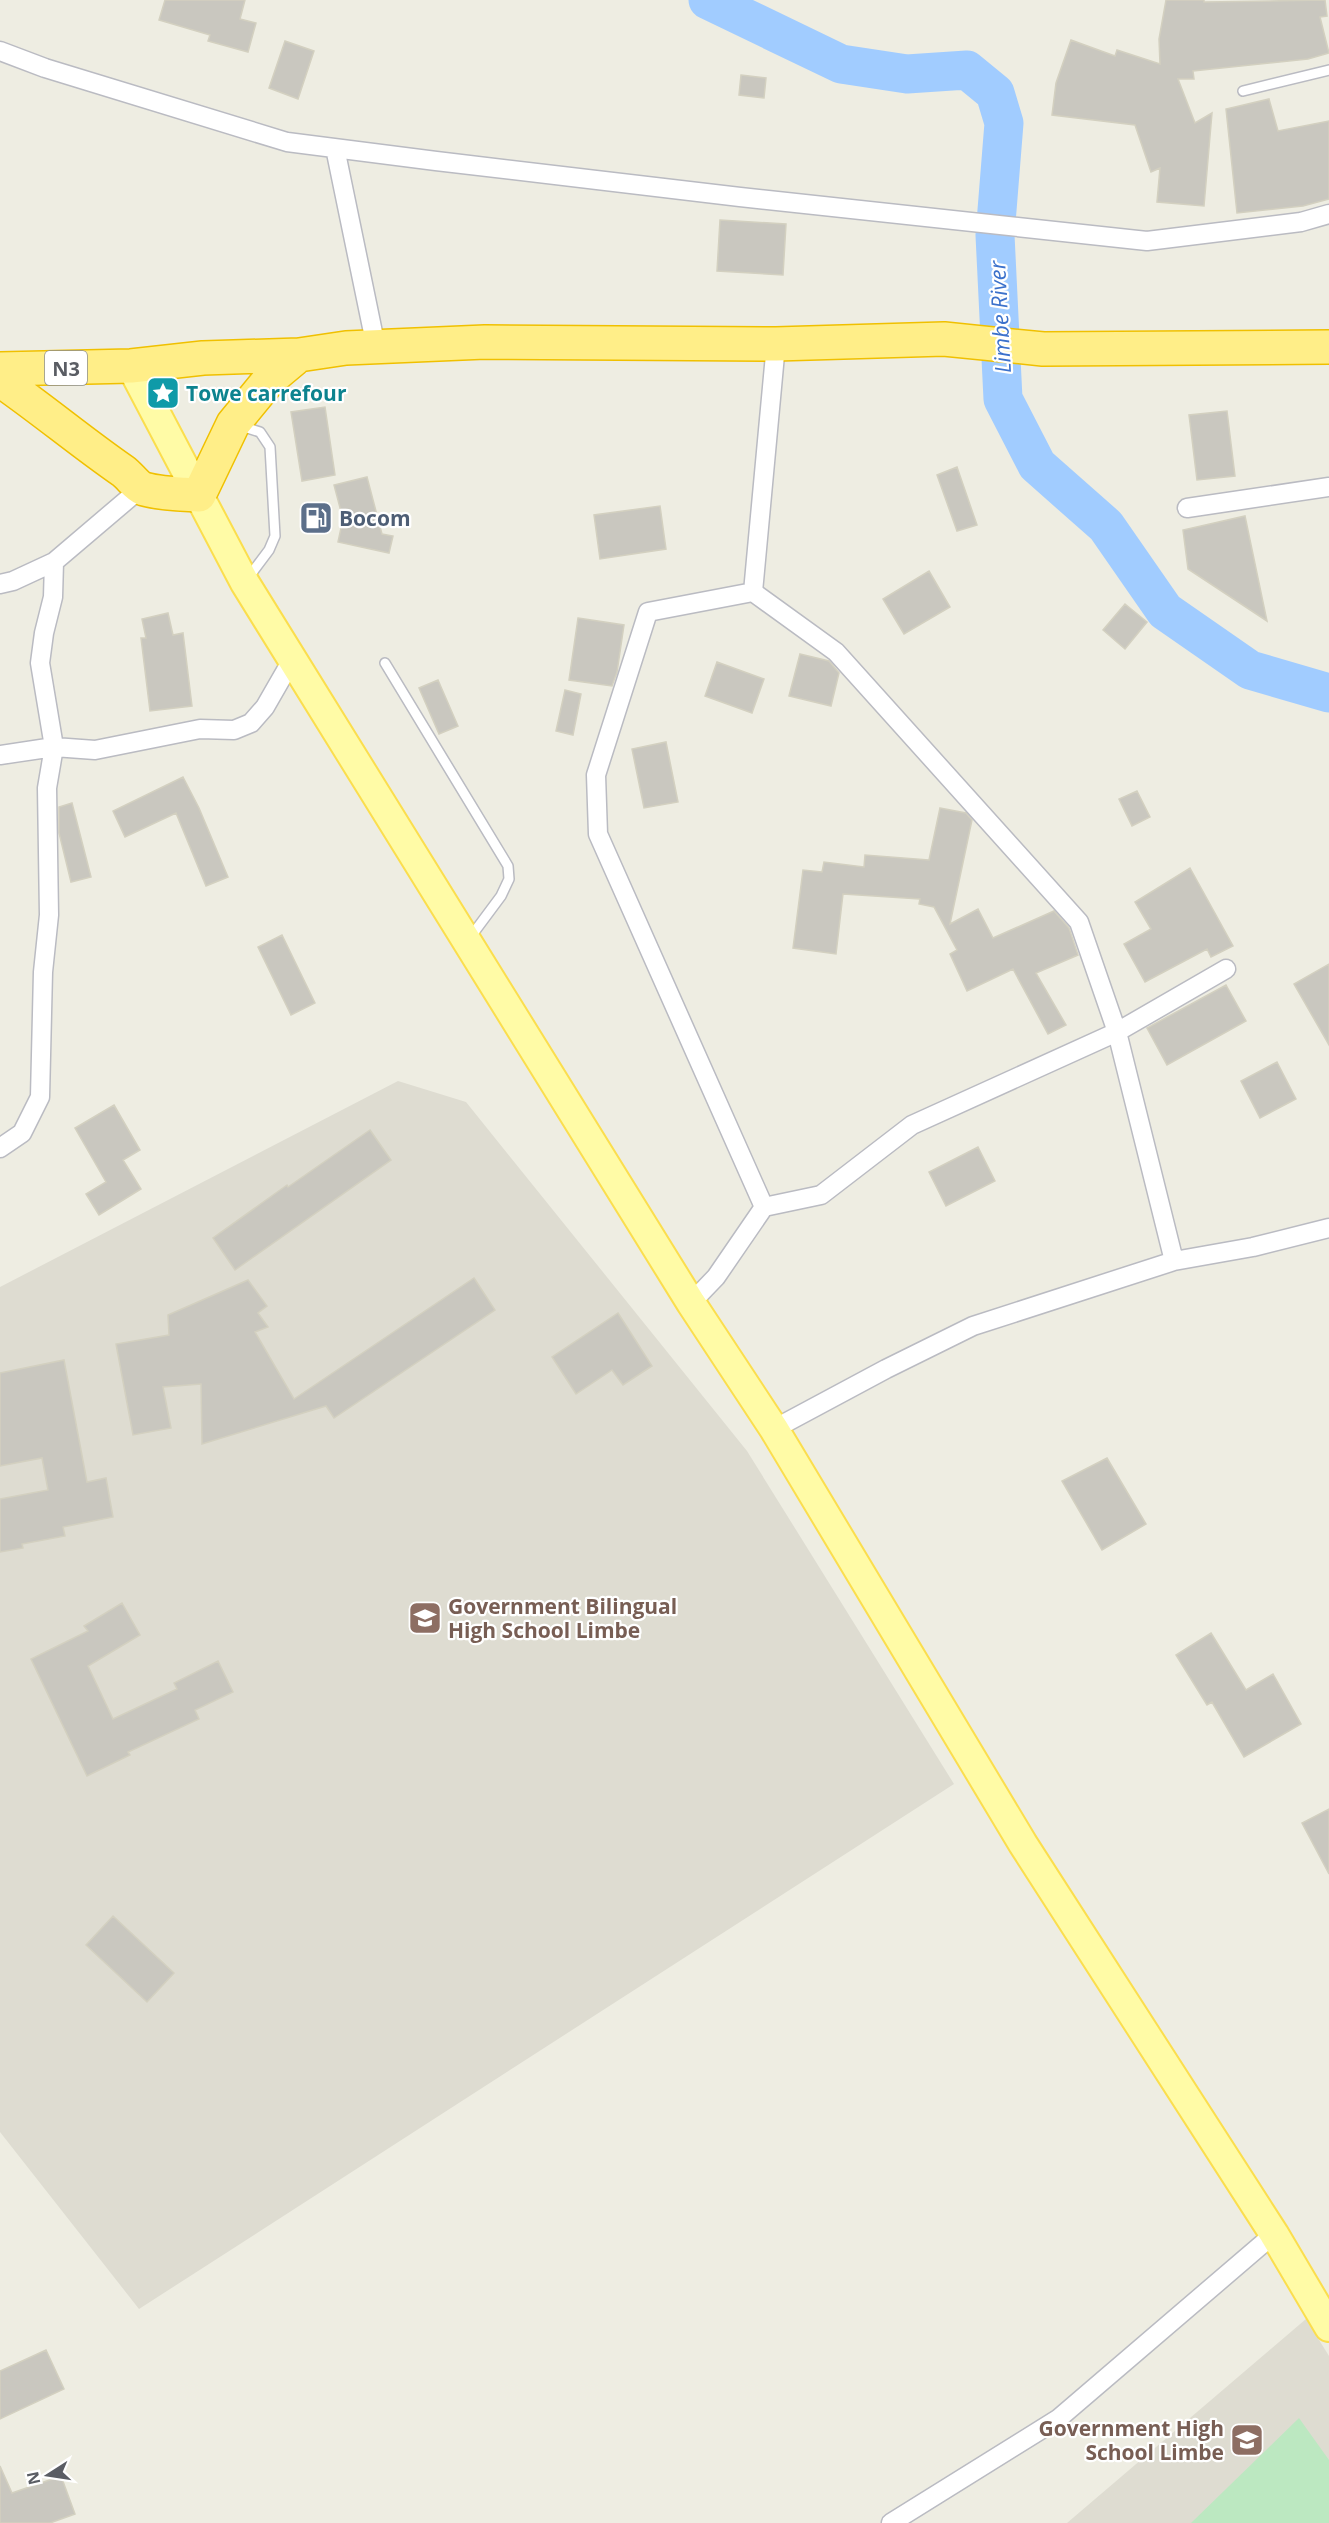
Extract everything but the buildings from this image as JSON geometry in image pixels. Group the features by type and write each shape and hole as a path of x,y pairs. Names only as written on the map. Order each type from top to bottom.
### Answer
{"highway":[{"path":"131,366 203,358 299,355 346,348 485,342 776,344 944,339 1043,350 1329,347"},
{"path":"0,381 33,403 92,451 126,473 141,488 171,494 199,495 233,424 269,380 299,355"},
{"name":"N3","path":"0,369 131,366"}],"main road":[{"path":"131,366 244,583 690,1303 774,1429 1023,1844 1274,2234 1329,2327"}],"street":[{"path":"0,51 45,68 286,142 740,197 1147,241 1300,222 1329,214"},
{"path":"335,148 376,346"},
{"path":"753,592 776,344"},
{"path":"1187,508 1329,487"},
{"path":"0,584 13,581 54,562 141,488"},
{"path":"0,1148 22,1133 40,1097 43,972 50,915 47,788 54,747 40,663 44,633 53,597 54,562"},
{"path":"764,1207 598,834 596,775 648,612 753,592 836,652 1079,922 1117,1032 1174,1261"},
{"path":"0,755 54,747 95,750 200,729 234,730 251,723 265,707 292,660"},
{"path":"690,1303 716,1278 764,1207 821,1194 912,1125 1117,1032 1226,969"},
{"path":"774,1429 886,1369 973,1326 1174,1261 1253,1247 1329,1228"},
{"path":"891,2523 1058,2419 1274,2234"}],"lane":[{"path":"1243,90 1329,70"},
{"path":"233,424 260,432 270,447 275,536 269,550 244,583"},
{"path":"385,663 508,866 510,879 501,896 467,941"}],"shaded area":[{"name":"Government Bilingual High School Limbe","path":"398,1081 466,1102 747,1451 954,1784 139,2309 0,2132 0,1287"},
{"name":"Government High School Limbe","path":"1306,2319 1329,2356 1329,2523 1067,2523"}],"green space":[{"path":"1299,2418 1329,2460 1329,2523 1191,2523"}],"waterway":[{"name":"Limbe River","path":"708,0 841,64 907,74 967,70 995,93 1004,123 995,235 1003,399 1037,465 1106,526 1165,611 1250,670 1329,693"}],"place":[{"name":"Towe carrefour","path":"163,393"},
{"name":"Bocom","path":"316,518"},
{"name":"Government Bilingual High School Limbe","path":"425,1618"},
{"name":"Government High School Limbe","path":"1247,2440"}]}
